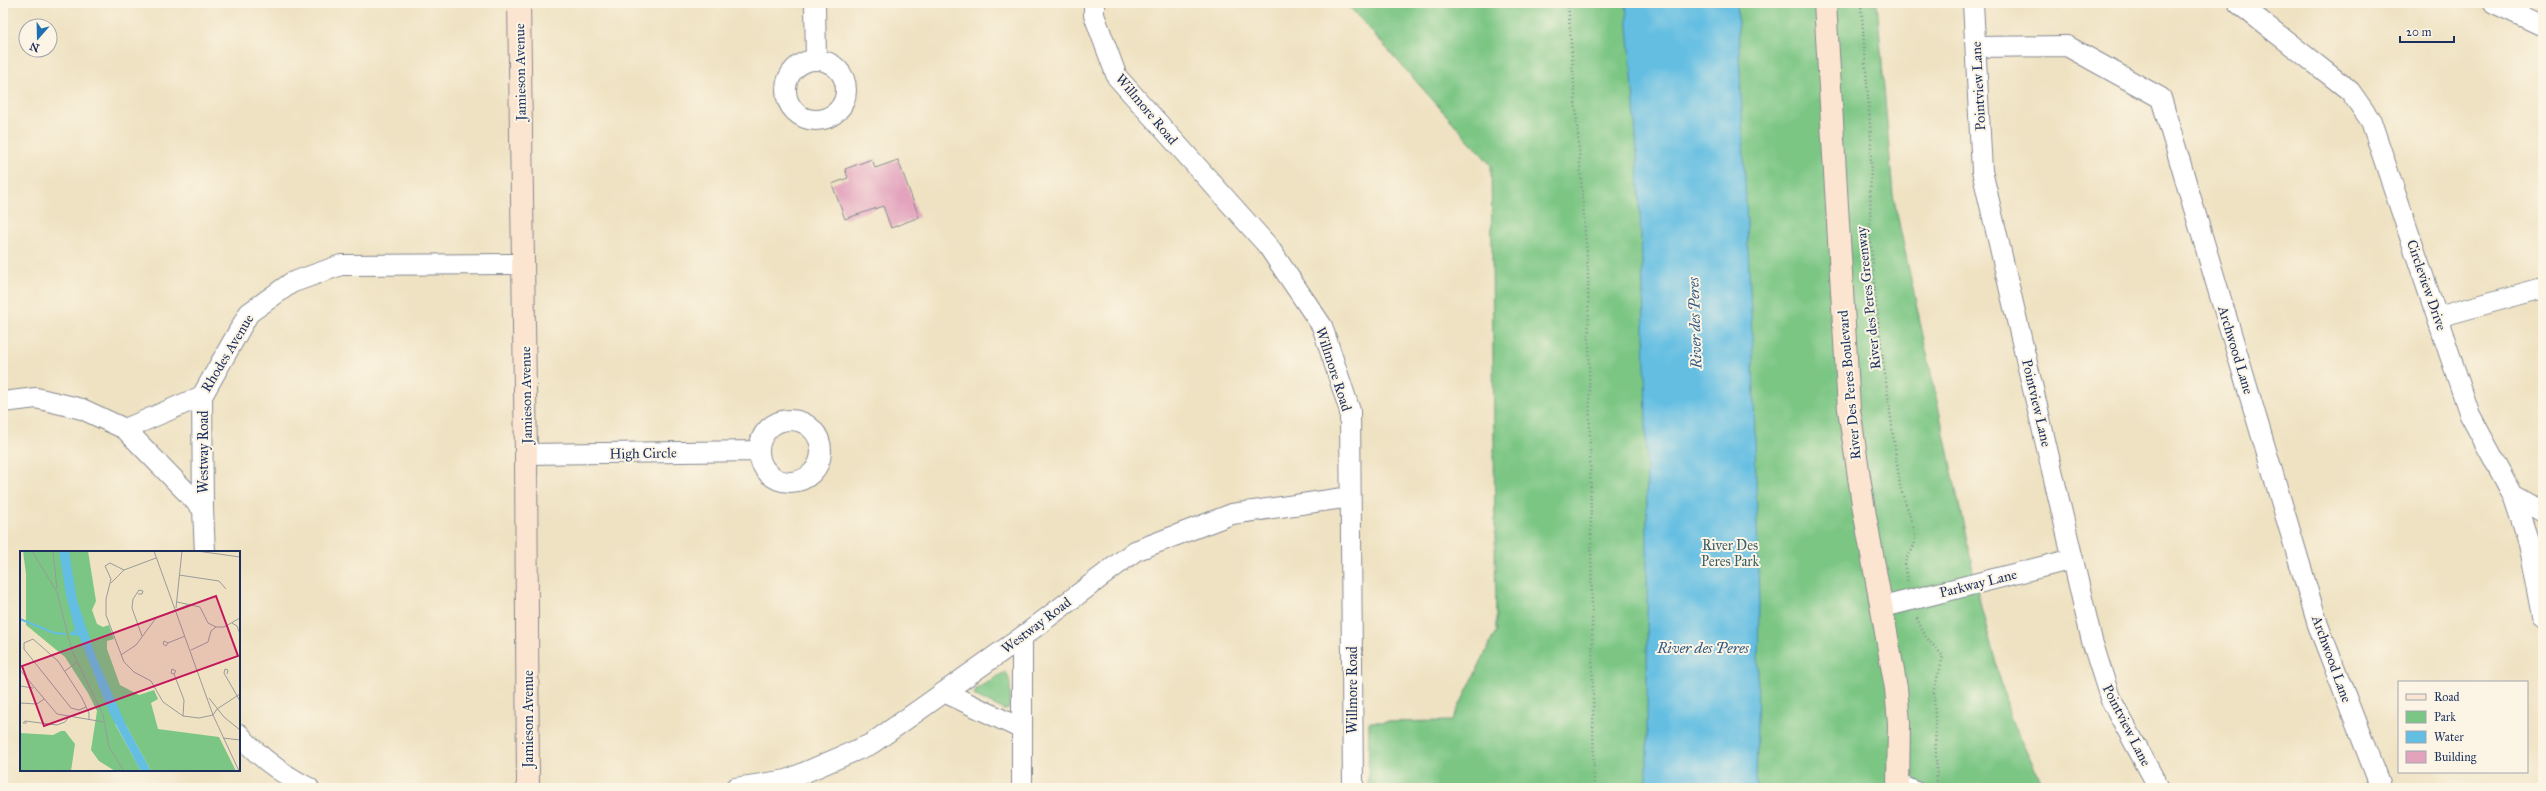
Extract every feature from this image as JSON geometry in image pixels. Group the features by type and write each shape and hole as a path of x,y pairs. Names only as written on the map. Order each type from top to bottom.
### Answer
{"main road":[{"name":"Jamieson Avenue","path":"519,3 524,264 528,788"},
{"name":"River Des Peres Boulevard","path":"1825,3 1849,408 1860,489 1883,608 1897,702 1899,783"}],"street":[{"path":"815,3 816,60"},
{"name":"Willmore Road","path":"1094,3 1094,15 1116,77 1268,246 1322,326 1350,411 1353,788"},
{"name":"Pointview Lane","path":"1973,3 1982,171 2092,641 2110,698 2159,788"},
{"name":"Circleview Drive","path":"2238,3 2350,91 2371,121 2470,415 2513,495 2529,543 2543,616"},
{"path":"2494,3 2543,26"},
{"name":"Archwood Lane","path":"1976,47 2067,46 2161,98 2318,625 2381,788"},
{"name":"Rhodes Avenue","path":"125,429 202,396 249,313 291,283 341,265 524,264"},
{"path":"2438,317 2543,290"},
{"name":"Westway Road","path":"202,396 205,551"},
{"path":"3,402 36,398 82,409 125,429"},
{"name":"Westway Road","path":"125,429 203,509"},
{"name":"High Circle","path":"526,454 759,451"},
{"path":"2513,495 2543,512"},
{"name":"Westway Road","path":"735,788 787,780 871,744 1022,637 1135,551 1232,514 1350,498"},
{"name":"Parkway Lane","path":"1883,608 2073,559"},
{"path":"1022,637 1022,788"},
{"path":"944,692 1022,728"},
{"path":"240,735 253,751 274,768 309,788"}],"lane":[{"path":"1899,783 1920,788"}],"path":[{"path":"1568,3 1588,271 1594,788"},
{"name":"River des Peres Greenway","path":"1861,3 1871,138 1870,235 1878,322 1900,486 1907,511 1915,528 1913,547 1905,558 1904,568 1908,584"},
{"path":"1916,612 1919,626 1925,636 1943,656 1934,690 1937,788"}],"green space":[{"name":"River Des Peres Park","path":"1346,3 1877,3 1893,195 1981,607 2011,720 2044,788 1368,788 1369,722 1452,721 1496,631 1491,165"},
{"path":"1005,672 1010,683 1008,709 1004,710 974,695 976,689"}],"water":[{"name":"River des Peres","path":"1626,3 1737,3 1753,358 1759,605 1756,788 1647,788 1646,395 1634,101"}],"building":[{"path":"872,159 875,168 898,160 919,217 891,228 883,206 845,219 832,184 848,178 845,169"}]}
